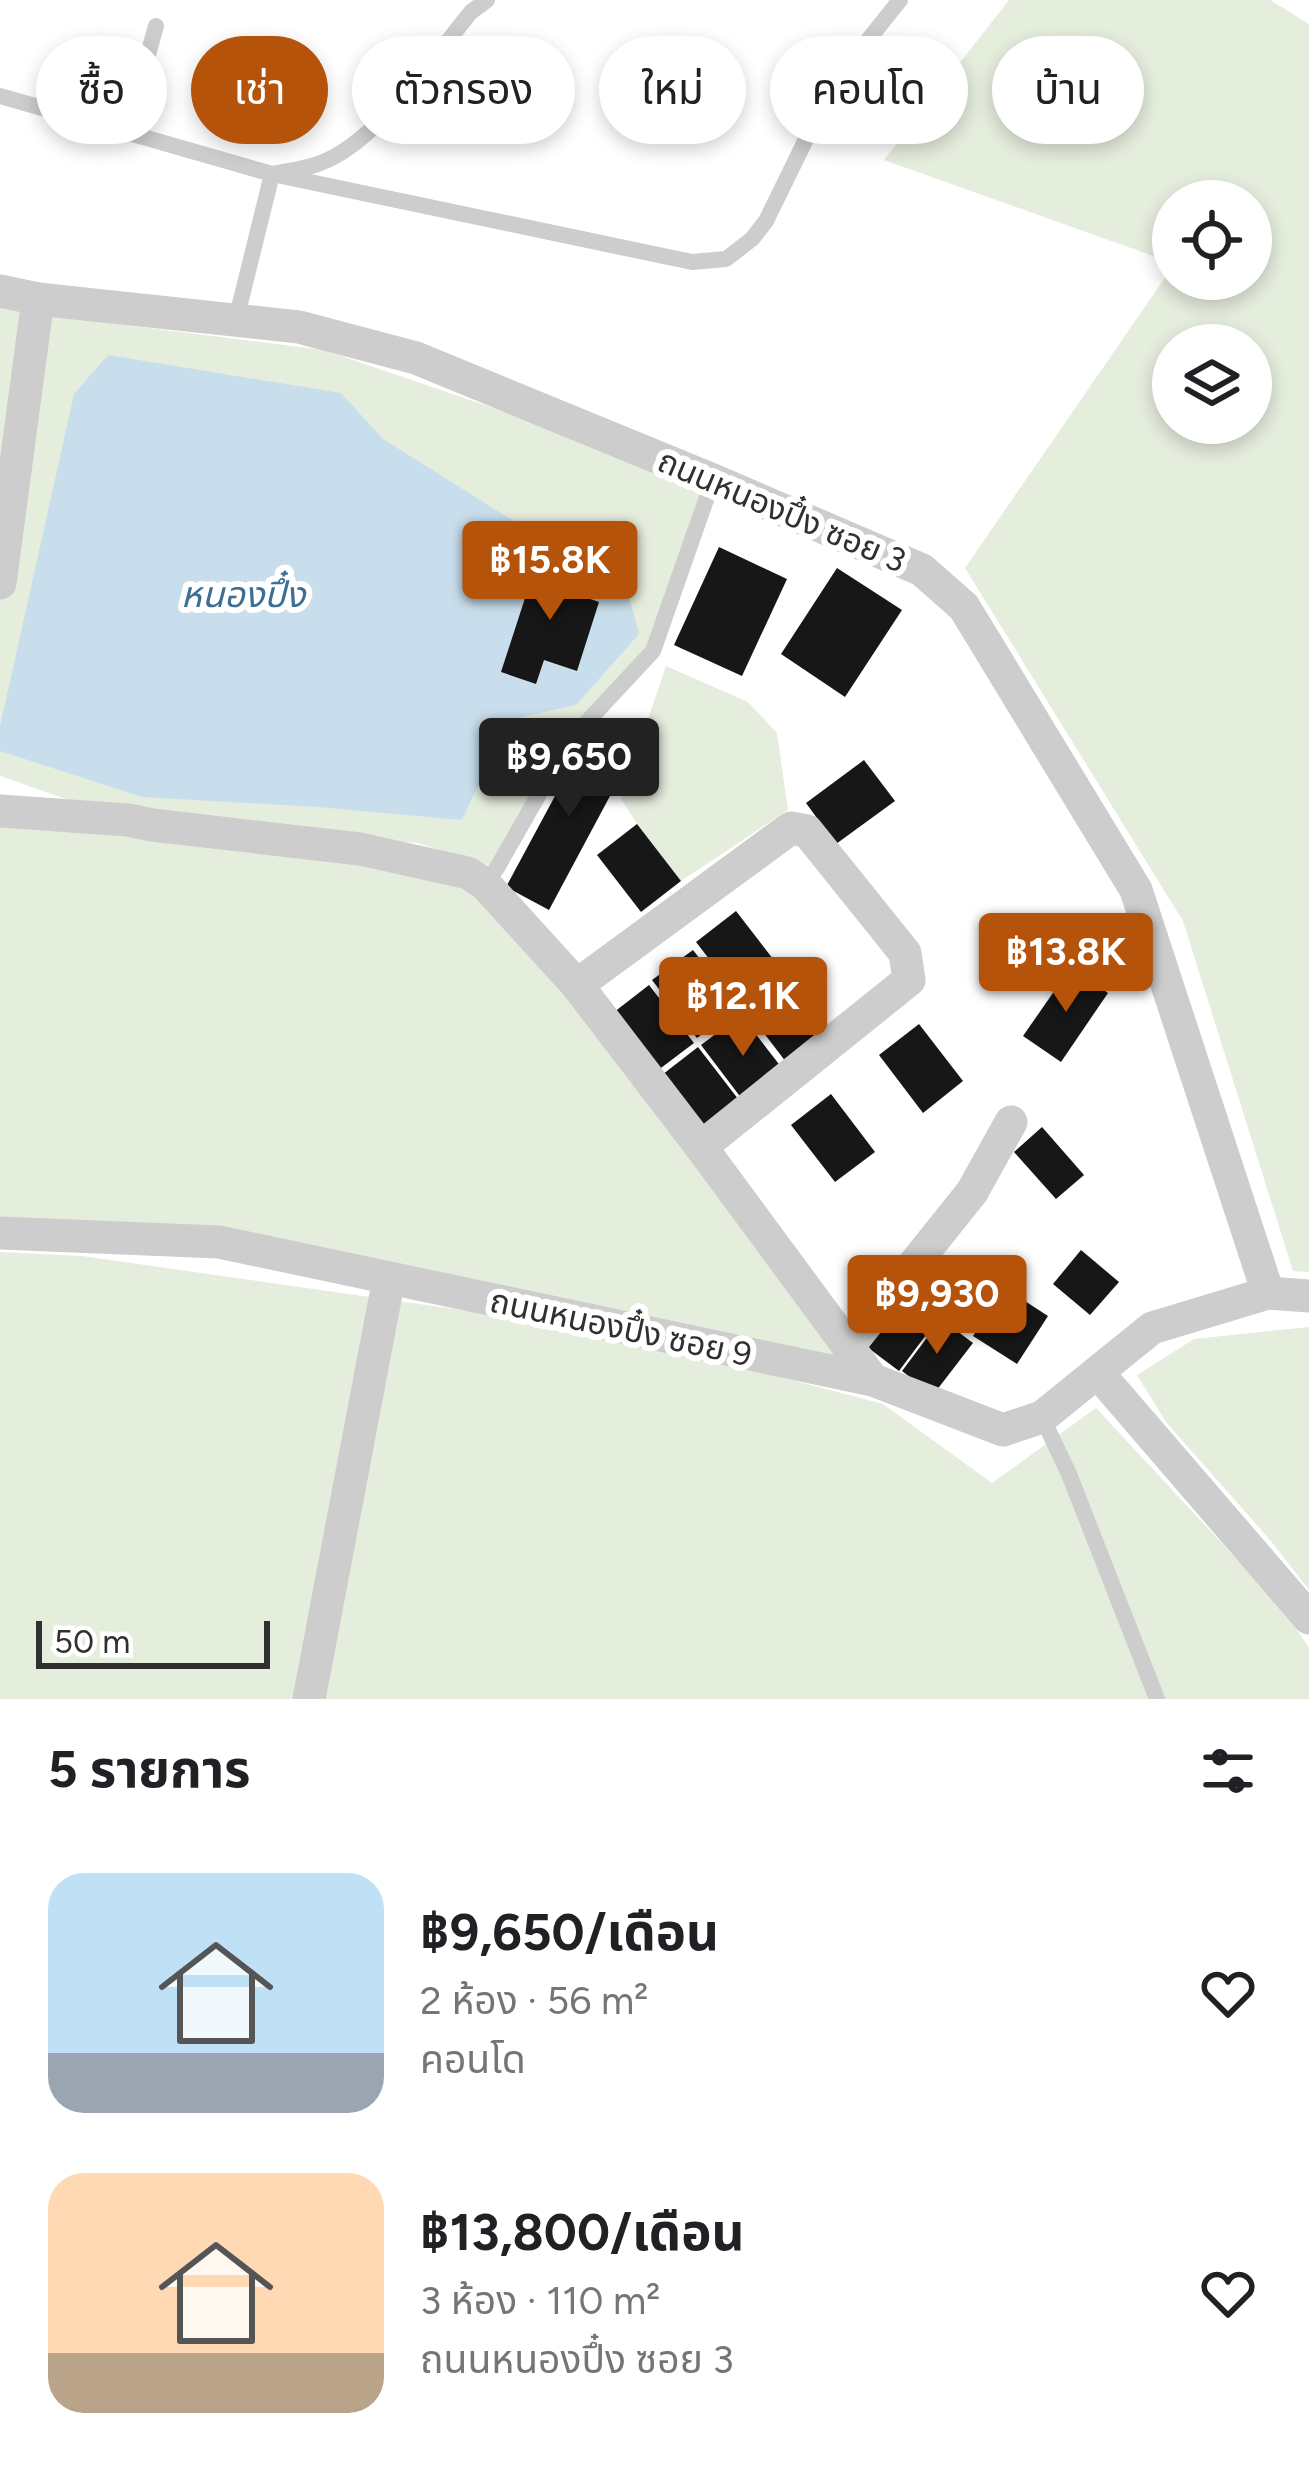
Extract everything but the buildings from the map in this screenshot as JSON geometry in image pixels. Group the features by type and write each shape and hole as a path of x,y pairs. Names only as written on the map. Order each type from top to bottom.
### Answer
{"street":[{"name":"ถนนหนองปึ๋ง ซอย 3","path":"0,291 299,327 416,358 922,570 964,607 1136,890 1268,1292"},
{"path":"0,583 38,299"},
{"path":"0,812 128,820 360,849 468,874 485,884 577,986 873,1380"},
{"path":"577,986 791,828 807,831 905,953 909,980 701,1147"},
{"path":"848,1347 972,1192 1012,1122"},
{"name":"ถนนหนองปึ๋ง ซอย 9","path":"0,1233 220,1242 873,1380 1003,1430 1042,1417"},
{"path":"309,1699 389,1278"},
{"path":"1042,1417 1152,1328 1268,1292 1309,1295"},
{"path":"1098,1372 1309,1618"}],"lane":[{"path":"272,174 319,164 343,152 382,119 471,12 487,0"},
{"path":"165,144 272,174 692,262 726,259 766,221 833,84 900,0"},
{"path":"153,36 156,26"},
{"path":"0,96 36,107"},
{"path":"236,320 272,174"},
{"path":"485,884 570,740 653,651 713,480"},
{"path":"1042,1417 1157,1699"}],"green space":[{"path":"1009,0 1270,0 1309,24 1309,1272 1293,1271 1183,921 965,568 1152,296 1272,300 1272,180 1152,180 1152,256 884,160 896,144 968,144 968,52"},
{"path":"0,298 93,321 324,350 531,421 709,495 653,651 570,740 497,868 418,843 146,821 485,884 873,1380 220,1242 0,1233 0,797 118,817 0,776"},
{"path":"666,666 748,702 777,733 788,810 681,881 621,799"},
{"path":"0,1252 82,1256 489,1314 712,1359 883,1404 992,1483 1096,1408 1283,1609 1309,1648 1309,1699 0,1699"},
{"path":"1309,1327 1309,1590 1166,1422 1137,1375 1194,1339"}],"water":[{"name":"หนองปึ๋ง","path":"108,355 341,393 383,439 628,593 639,634 576,705 509,720 462,820 142,797 0,751 0,726 74,394"}]}
